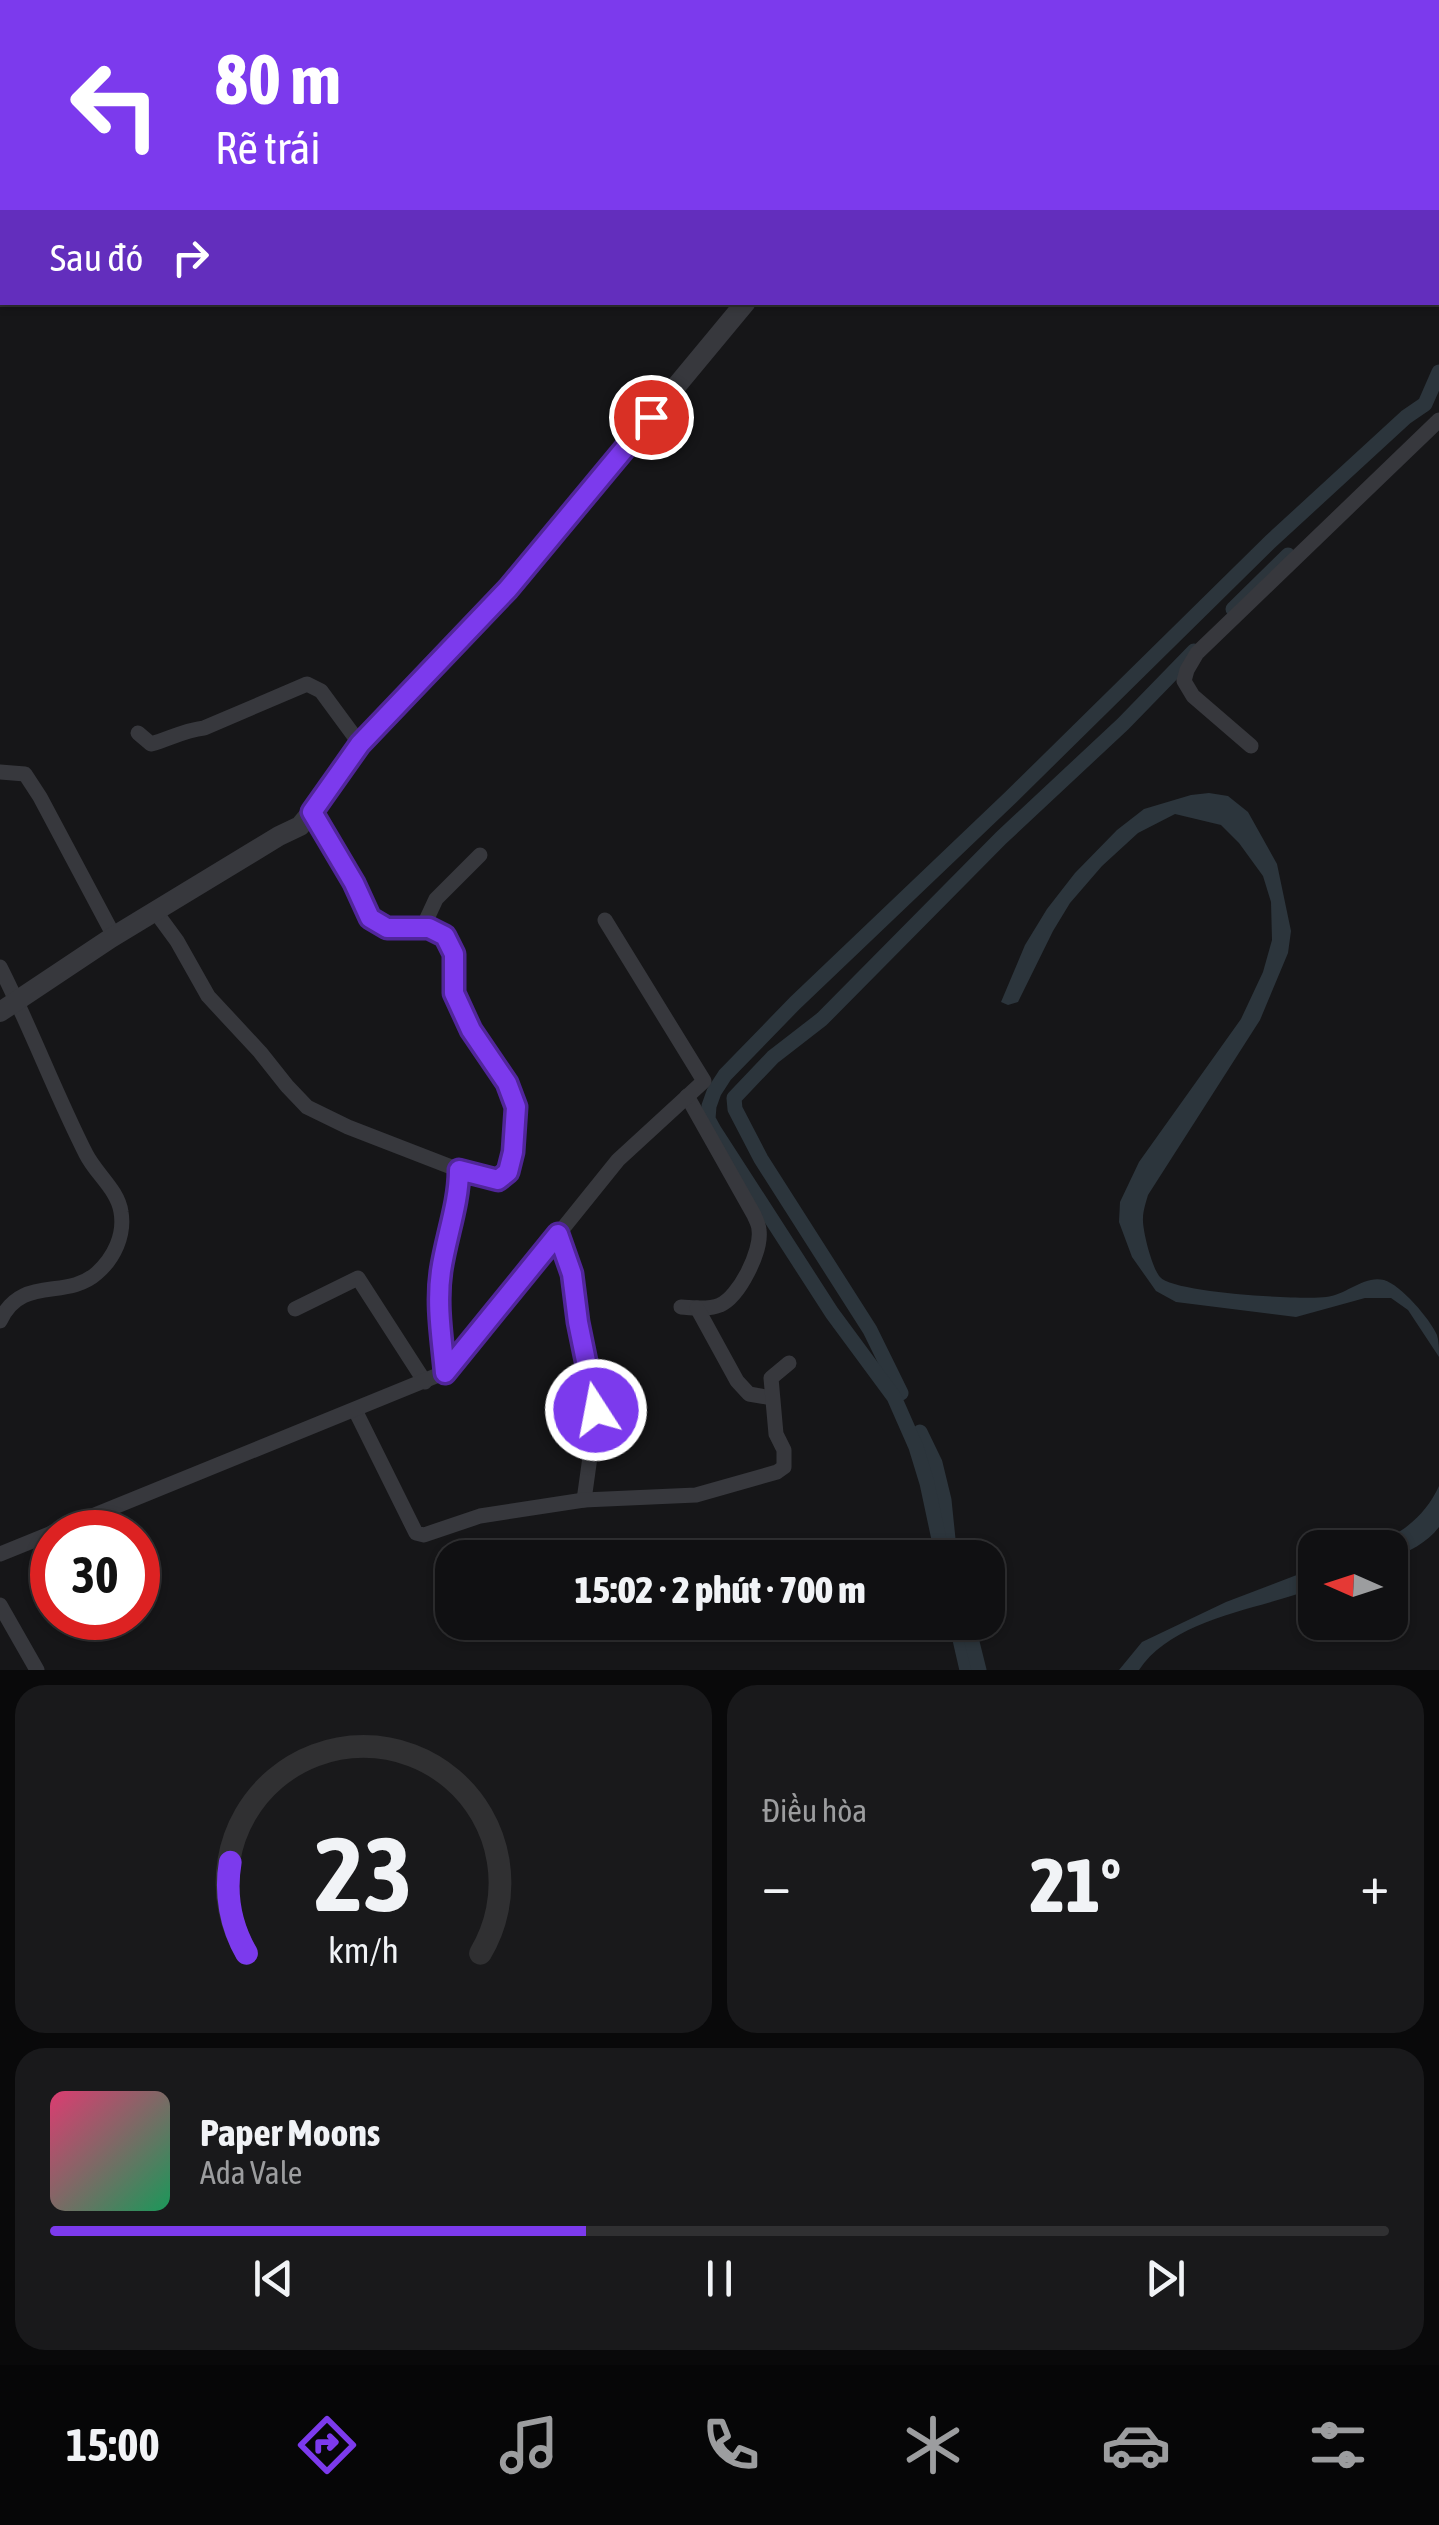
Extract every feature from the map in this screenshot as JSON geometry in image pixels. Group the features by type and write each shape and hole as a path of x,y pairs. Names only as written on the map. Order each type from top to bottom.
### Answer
{"street":[{"path":"8,1006 114,936 300,826 360,744 508,589 744,305"},
{"path":"1251,746 1193,696 1184,681 1186,670 1197,653 1439,420"},
{"path":"138,733 151,744 165,740 190,729 204,728 307,684 321,691 360,744"},
{"path":"0,772 25,774 114,936"},
{"path":"155,911 208,996 308,1107 348,1127 459,1170 498,1180 508,1172 513,1152 516,1107 507,1083 471,1030 454,993 454,954 445,936 429,928 387,928 370,918 312,812"},
{"path":"422,928 436,899 480,855"},
{"path":"109,1510 445,1373 618,1160 704,1081 605,920"},
{"path":"0,967 8,1006 87,1158 118,1200 122,1215 122,1230 112,1257 94,1276 77,1284 33,1291 14,1300 0,1321"},
{"path":"687,1096 760,1232 751,1267 724,1304 689,1307 736,1380 749,1394 772,1398"},
{"path":"445,1373 438,1304 459,1190 459,1170"},
{"path":"558,1234 572,1274 595,1399 596,1421 584,1500"},
{"path":"295,1310 358,1278 425,1382"},
{"path":"355,1410 416,1533 424,1535 480,1516 584,1500 696,1495 777,1472 784,1467 784,1450 776,1434 771,1378 789,1363"},
{"path":"0,1554 30,1542"},
{"path":"0,1604 37,1670"}],"shaded area":[{"path":"1209,793 1228,796 1248,812 1277,864 1291,931 1288,953 1260,1020 1148,1195 1143,1223 1154,1266 1160,1277 1170,1283 1266,1296 1326,1297 1369,1280 1384,1280 1406,1295 1428,1320 1437,1335 1439,1357 1408,1310 1391,1298 1365,1298 1296,1317 1176,1302 1156,1291 1132,1257 1119,1222 1120,1202 1139,1162 1241,1019 1263,972 1272,940 1271,902 1263,876 1221,825 1175,814 1138,833 1070,903 1018,1002 1001,1002 1025,945 1047,909 1117,830 1144,809"},
{"path":"1439,1486 1439,1527 1408,1551 1408,1530 1401,1530 1426,1507"},
{"path":"1298,1574 1298,1593 1195,1627 1154,1652 1139,1670 1119,1670 1142,1642 1226,1602"}],"waterway":[{"path":"939,1540 916,1447 894,1397 832,1313 714,1130 708,1119 714,1092 725,1075 795,1003 1270,542 1425,404 1439,372"},
{"path":"1233,609 1288,555"},
{"path":"901,1393 870,1330 761,1159 735,1109 734,1098 773,1057 822,1019 1194,651"},
{"path":"920,1432 935,1463 948,1539"},
{"path":"960,1640 967,1670"},
{"path":"972,1640 979,1670"}],"route":[{"path":"596,1410 570,1264 558,1234 445,1373 438,1304 448,1233 459,1190 459,1170 498,1180 508,1172 516,1107 507,1083 471,1030 454,993 454,954 445,936 429,928 387,928 370,918 312,812 360,744 508,589 651,417"}]}
